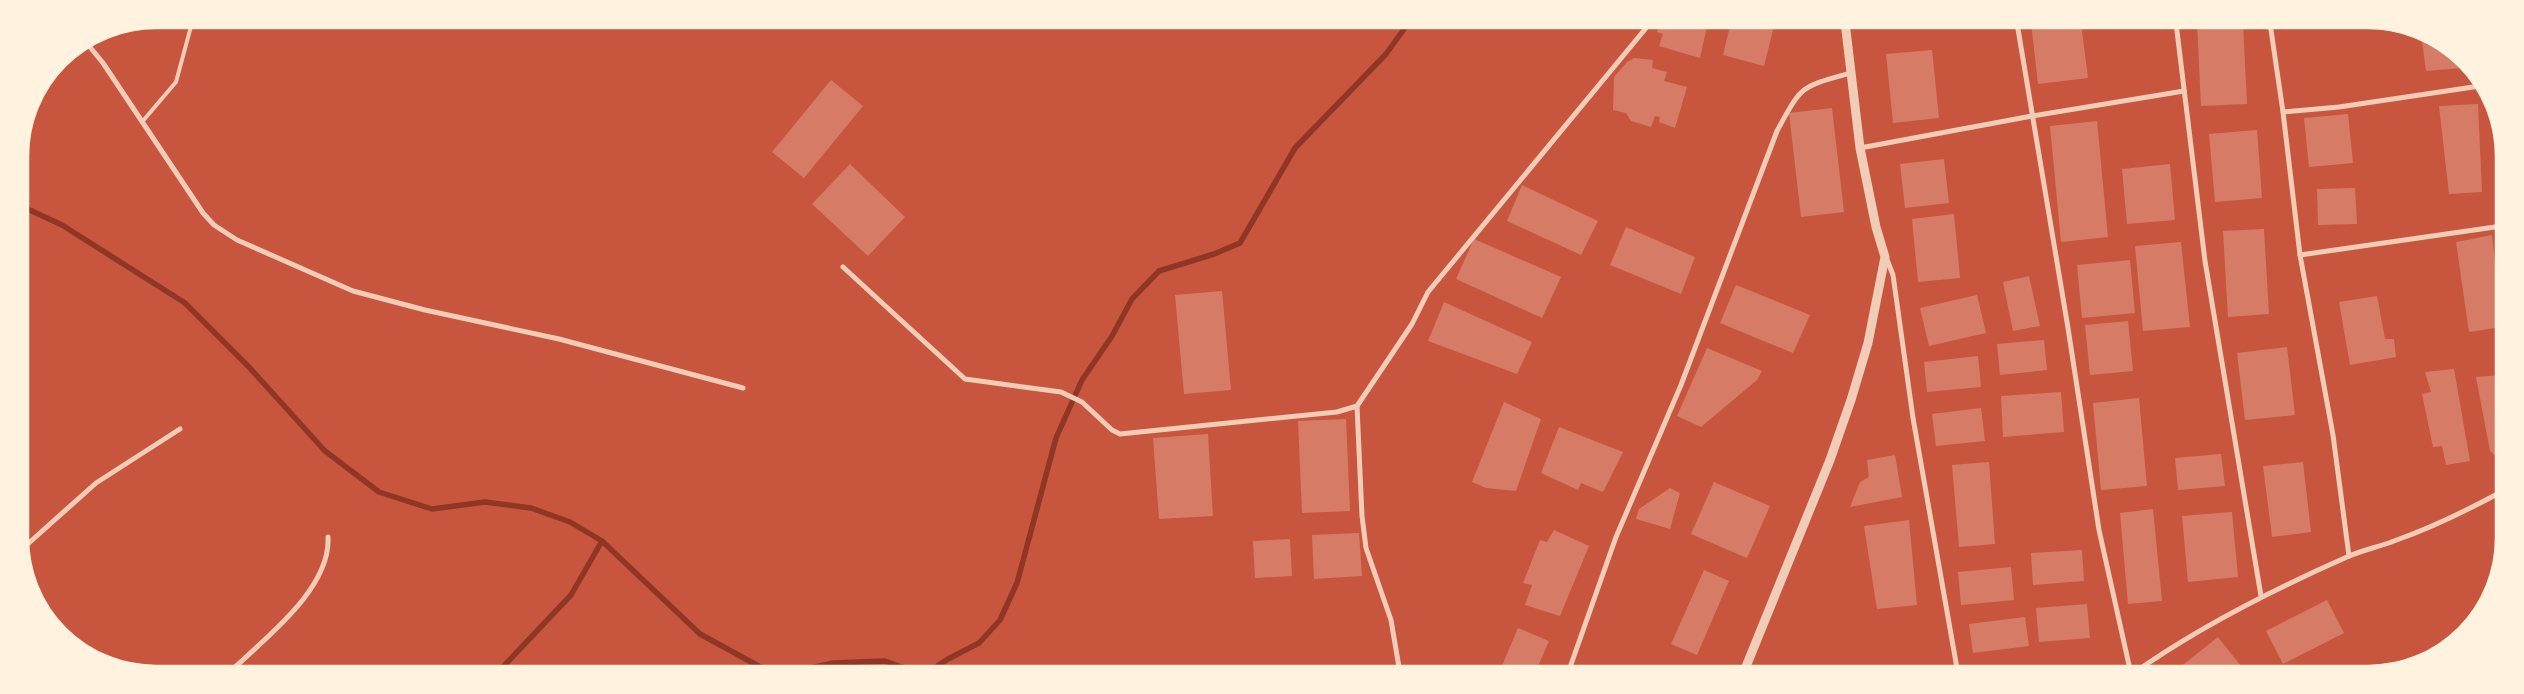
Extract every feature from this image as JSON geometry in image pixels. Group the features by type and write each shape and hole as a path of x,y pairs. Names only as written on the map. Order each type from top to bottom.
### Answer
{"street":[{"path":"1399,666 1391,620 1366,548 1362,516 1356,406 1412,324 1428,292 1439,277 1646,28"},
{"path":"1847,28 1860,148 1876,227 1885,257 1893,275 1913,418 1957,666"},
{"path":"2018,28 2068,328 2099,530 2129,666"},
{"path":"2177,28 2206,261 2261,596"},
{"path":"2271,28 2300,255 2333,435 2349,556"},
{"path":"89,46 203,213 214,225 237,240 353,290 425,310 559,339 743,388"},
{"path":"1570,666 1616,537 1681,385 1777,131 1797,94 1809,85 1851,73"},
{"path":"2283,112 2339,107 2476,87"},
{"path":"1860,148 2032,116 2184,91"},
{"path":"2300,255 2496,227"},
{"path":"1746,666 1830,460 1851,400 1868,343 1885,257"},
{"path":"843,267 965,379 1061,392 1082,402 1112,430 1130,435 1336,412 1356,406"},
{"path":"28,543 96,483 180,429"},
{"path":"2143,666 2187,637 2261,596 2349,556 2394,542 2450,519 2496,495"},
{"path":"236,666 305,599 324,565 328,548 328,537"}],"lane":[{"path":"142,122 176,82 191,28"}],"building":[{"path":"1658,28 1707,28 1700,58 1659,46 1663,34 1657,32"},
{"path":"1730,28 1774,28 1764,66 1723,55"},
{"path":"2032,28 2082,28 2088,78 2038,84"},
{"path":"2197,28 2243,28 2247,104 2201,106"},
{"path":"2422,39 2446,54 2461,67 2461,68 2426,71"},
{"path":"1932,50 1939,118 1893,123 1886,54"},
{"path":"1634,58 1653,60 1652,68 1667,72 1664,81 1687,87 1675,128 1659,122 1660,117 1655,116 1651,127 1631,121 1626,113 1613,110 1614,77 1627,62"},
{"path":"831,80 863,106 804,178 772,152"},
{"path":"2478,104 2482,192 2449,194 2439,106"},
{"path":"1832,108 1844,212 1801,217 1789,113"},
{"path":"2348,114 2353,163 2309,167 2304,118"},
{"path":"2097,121 2108,237 2061,242 2050,126"},
{"path":"2257,130 2262,198 2215,202 2209,134"},
{"path":"1944,159 1949,203 1905,208 1900,164"},
{"path":"850,164 905,217 868,256 812,204"},
{"path":"2170,164 2175,220 2127,224 2122,169"},
{"path":"1522,185 1598,221 1581,255 1507,221"},
{"path":"2355,188 2357,224 2318,225 2317,189"},
{"path":"1954,214 1960,278 1918,282 1912,219"},
{"path":"1626,227 1695,257 1681,294 1610,265"},
{"path":"2264,229 2269,314 2228,317 2223,231"},
{"path":"2492,235 2496,272 2496,328 2469,332 2456,242"},
{"path":"1474,239 1561,277 1542,318 1456,279"},
{"path":"2181,242 2190,327 2143,331 2135,246"},
{"path":"2130,260 2135,313 2082,318 2077,265"},
{"path":"2029,276 2040,326 2013,331 2003,282"},
{"path":"1736,285 1810,315 1793,353 1720,323"},
{"path":"1222,291 1231,390 1184,394 1175,295"},
{"path":"1977,295 1986,333 1929,346 1920,308"},
{"path":"2377,296 2385,339 2394,339 2396,357 2350,365 2339,302"},
{"path":"1444,302 1532,342 1517,374 1428,341"},
{"path":"2128,321 2133,371 2090,375 2085,325"},
{"path":"2044,340 2047,370 2000,375 1997,344"},
{"path":"2287,347 2295,415 2245,420 2237,353"},
{"path":"1707,348 1762,371 1757,380 1701,427 1677,416"},
{"path":"1978,356 1981,387 1927,392 1924,362"},
{"path":"2454,369 2470,461 2446,465 2442,446 2433,447 2422,394 2431,392 2425,372"},
{"path":"2496,375 2496,456 2490,451 2476,377"},
{"path":"2061,392 2064,432 2003,437 2001,396"},
{"path":"2139,398 2147,486 2101,490 2093,403"},
{"path":"1504,402 1541,419 1516,491 1486,488 1472,482"},
{"path":"1981,408 1985,441 1936,446 1932,414"},
{"path":"1346,419 1350,511 1302,513 1298,421"},
{"path":"1559,427 1623,452 1603,492 1581,483 1578,490 1541,473"},
{"path":"1208,434 1213,516 1159,519 1153,438"},
{"path":"2221,454 2225,486 2178,490 2175,458"},
{"path":"1895,455 1902,497 1850,507 1860,482 1869,477 1867,460"},
{"path":"1989,462 1995,544 1959,547 1952,465"},
{"path":"2303,462 2311,532 2272,537 2263,466"},
{"path":"1714,482 1770,506 1747,558 1691,534"},
{"path":"1670,488 1680,493 1670,529 1636,519 1639,509"},
{"path":"2153,509 2162,601 2128,604 2120,513"},
{"path":"2232,512 2238,577 2188,582 2182,516"},
{"path":"1909,520 1917,605 1877,609 1864,526"},
{"path":"1554,530 1589,546 1560,616 1525,605 1532,585 1523,583 1540,540 1547,542"},
{"path":"1359,533 1362,576 1314,579 1312,535"},
{"path":"1290,539 1292,576 1255,578 1253,541"},
{"path":"2082,550 2084,581 2033,585 2031,553"},
{"path":"2011,567 2014,600 1961,605 1958,572"},
{"path":"1704,570 1729,581 1697,655 1671,644"},
{"path":"2327,600 2344,633 2283,664 2266,631"},
{"path":"2087,604 2090,638 2039,642 2036,608"},
{"path":"2025,617 2029,646 1973,653 1969,624"},
{"path":"1518,628 1549,641 1538,666 1502,666"},
{"path":"2218,637 2241,666 2182,666"}],"waterway":[{"path":"937,666 979,643 1000,620 1017,583 1056,438 1082,380 1112,336 1132,299 1159,271 1214,254 1240,243 1295,148 1386,54 1405,28"},
{"path":"28,209 62,225 185,303 248,366 325,451 379,492 432,509 485,502 531,508 570,522 602,541 700,634 759,666"},
{"path":"504,666 571,595 602,541"},
{"path":"820,666 833,663 885,661 899,666"}]}
